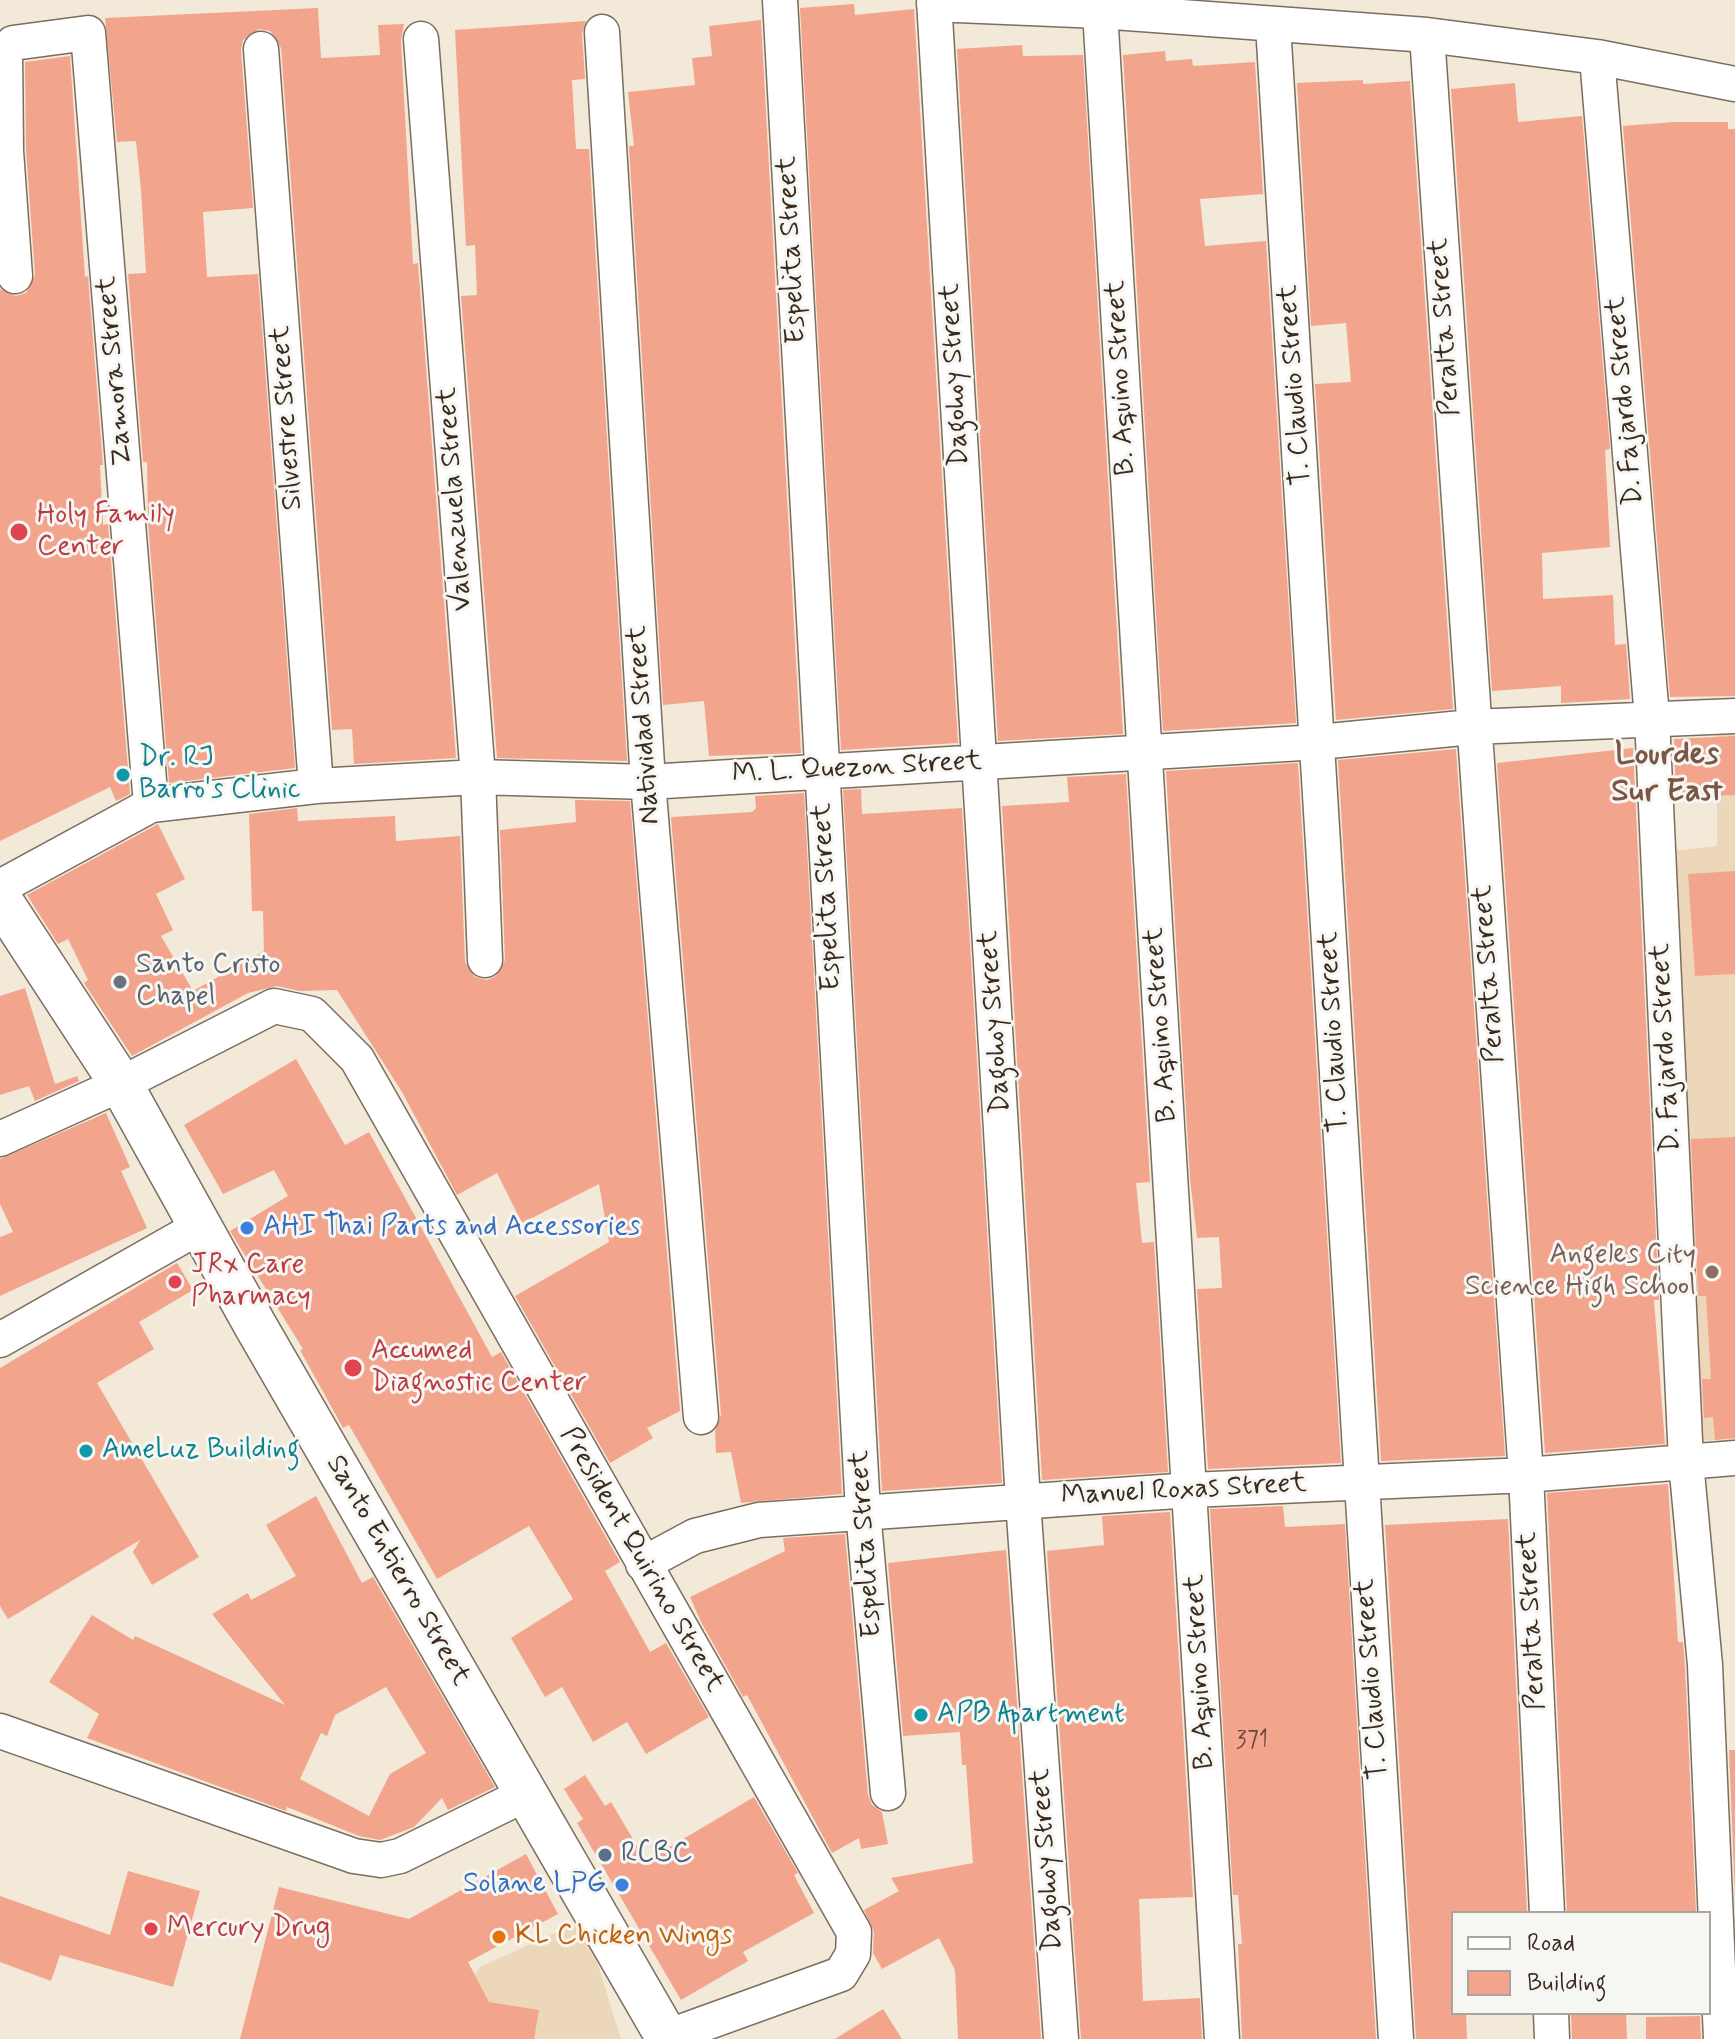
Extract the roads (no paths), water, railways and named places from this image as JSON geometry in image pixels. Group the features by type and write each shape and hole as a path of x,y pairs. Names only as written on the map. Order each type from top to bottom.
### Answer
{"main road":[{"name":"Santo Entierro Street","path":"0,899 121,1084 524,1795 668,2038"}],"street":[{"name":"Espelita Street","path":"780,0 863,1511 888,1793"},
{"path":"934,2 1427,35 1597,57 1735,84"},
{"name":"Dagohoy Street","path":"934,2 1023,1501 1061,2039"},
{"name":"B. Aquino Street","path":"1100,11 1222,2039"},
{"name":"T. Claudio Street","path":"1273,25 1396,2039"},
{"name":"Natividad Street","path":"602,32 648,782 701,1417"},
{"name":"Zamora Street","path":"15,276 6,151 5,52 13,43 88,33 151,805"},
{"name":"Peralta Street","path":"1427,35 1472,727 1526,1475 1547,1911"},
{"name":"Valenzuela Street","path":"421,39 478,777 485,960"},
{"name":"Silvestre Street","path":"261,49 316,786"},
{"name":"D. Fajardo Street","path":"1597,57 1652,718 1686,1462 1705,1665 1721,2039"},
{"name":"M. L. Quezon Street","path":"0,887 151,805 316,786 478,777 648,782 1319,742 1472,727 1735,716"},
{"name":"President Quirino Street","path":"0,1139 121,1084 274,1006 312,1014 357,1059 854,1932 853,1954 841,1974 668,2038"},
{"path":"0,1340 201,1226"},
{"name":"Manuel Roxas Street","path":"643,1564 723,1526 863,1511 1191,1490 1526,1475 1735,1458"},
{"path":"0,1731 354,1856 381,1860 400,1856 524,1795"},
{"path":"1551,2015 1552,2039"}],"place":[{"name":"Holy Family Center","path":"19,532"},
{"name":"Dr. RJ Barro's Clinic","path":"123,775"},
{"name":"Santo Cristo Chapel","path":"120,982"},
{"name":"AHI Thai Parts and Accessories","path":"247,1228"},
{"name":"Angeles City Science High School","path":"1712,1272"},
{"name":"JRx Care Pharmacy","path":"175,1282"},
{"name":"Accumed Diagnostic Center","path":"353,1368"},
{"name":"AmeLuz Building","path":"86,1451"},
{"name":"APB Apartment","path":"921,1715"},
{"name":"RCBC","path":"605,1855"},
{"name":"Solane LPG","path":"622,1885"},
{"name":"Mercury Drug","path":"151,1929"},
{"name":"KL Chicken Wings","path":"499,1937"}],"district":[{"name":"Lourdes Sur East","path":"1667,774"}]}
